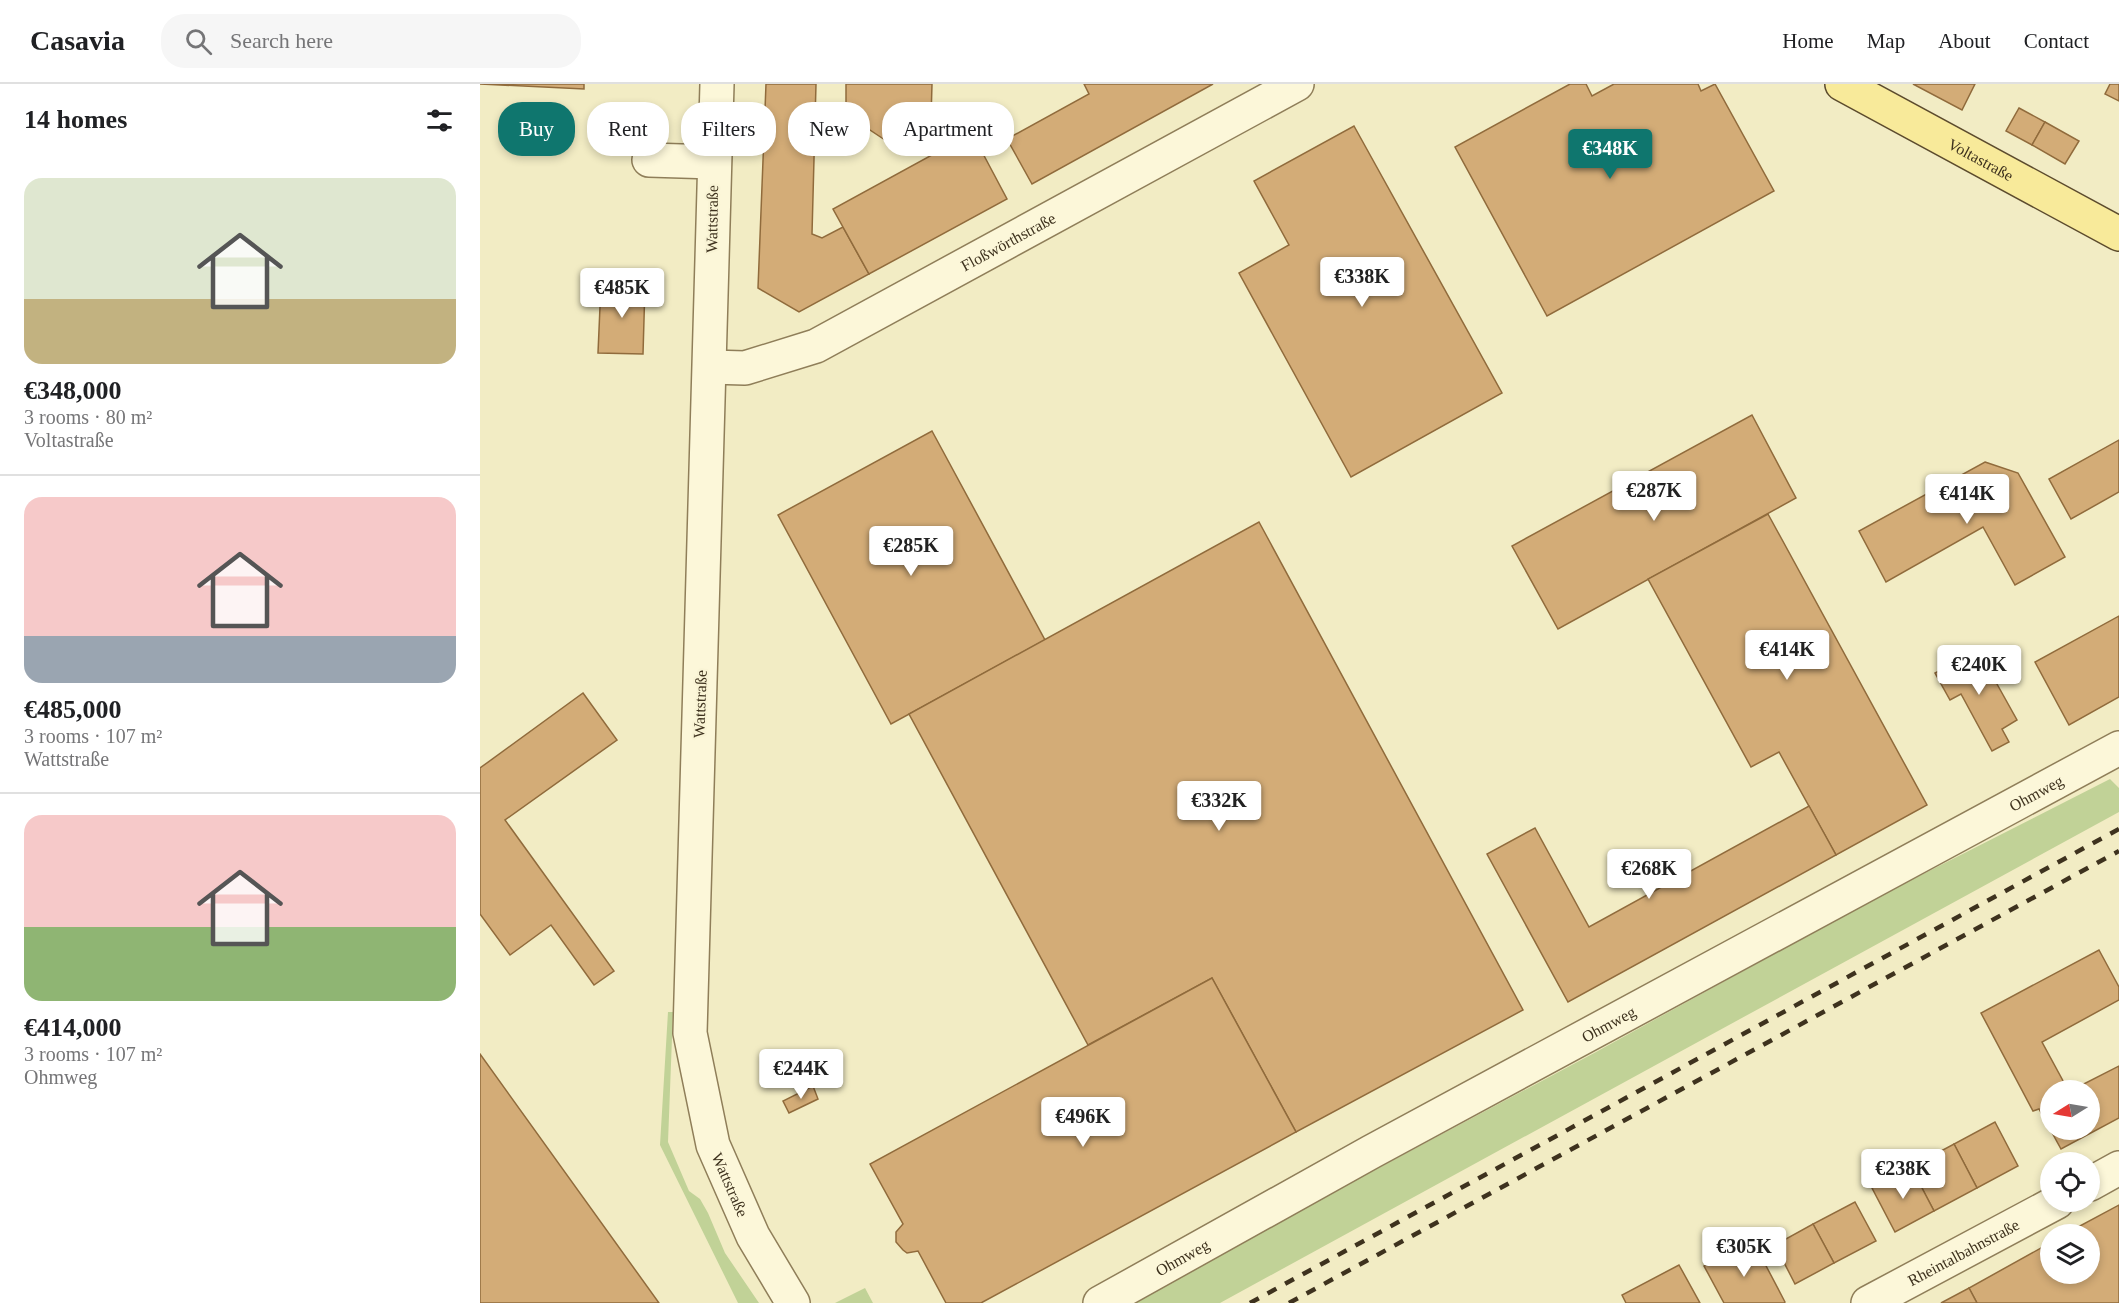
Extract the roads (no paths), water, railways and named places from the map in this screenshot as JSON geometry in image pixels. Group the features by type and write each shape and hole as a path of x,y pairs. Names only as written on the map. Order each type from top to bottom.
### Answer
{"main road":[{"name":"Voltastraße","path":"1842,84 2119,234"}],"street":[{"name":"Wattstraße","path":"717,84 690,1033 713,1145 753,1236 793,1303"},
{"name":"Floßwörthstraße","path":"710,367 745,368 816,346 1297,84"},
{"path":"649,160 714,162"},
{"name":"Ohmweg","path":"1100,1303 1371,1152 2119,748"},
{"path":"2100,1178 2119,1168"},
{"name":"Rheintalbahnstraße","path":"1868,1303 2040,1211"}],"railway":[{"path":"1250,1303 2119,829"},
{"path":"1289,1303 2119,851"}]}
